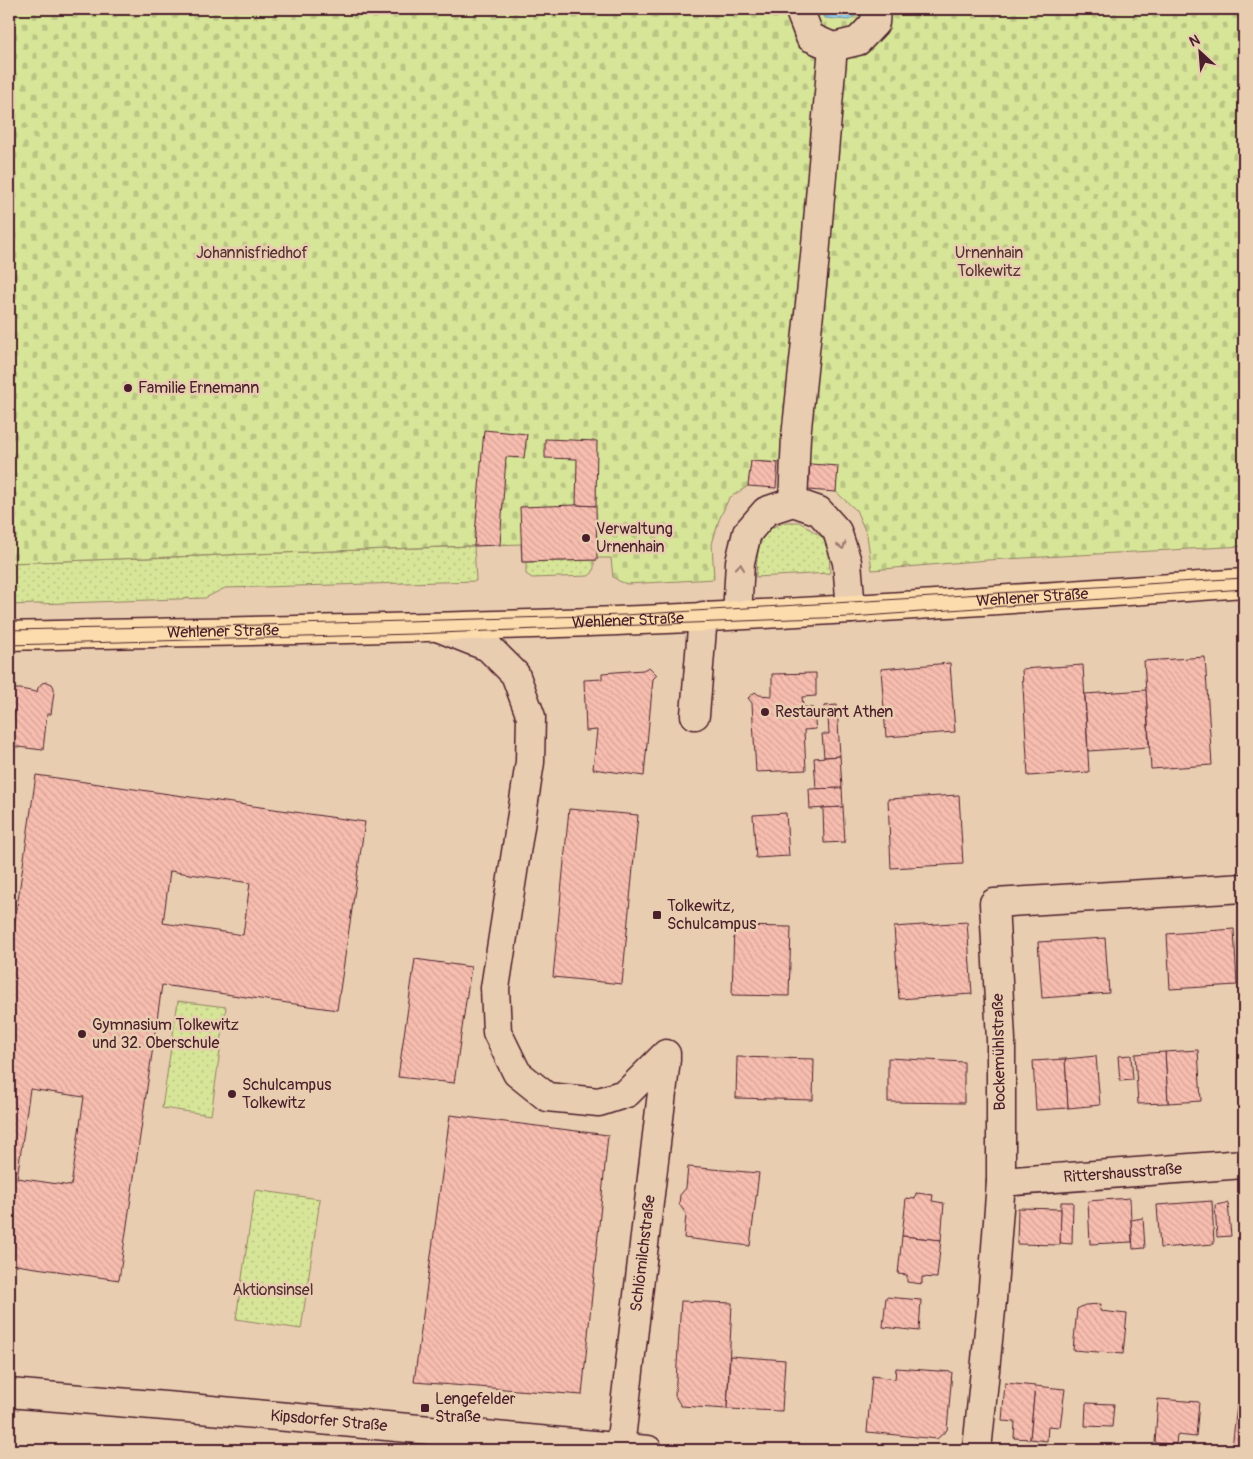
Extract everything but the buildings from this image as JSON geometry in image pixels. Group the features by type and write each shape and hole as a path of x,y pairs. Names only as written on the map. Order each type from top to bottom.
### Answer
{"main road":[{"name":"Wehlener Straße","path":"9,636 440,628 851,609 1244,584"}],"street":[{"path":"801,9 801,14 810,37 833,48 858,41 875,23 876,9"},
{"path":"793,502 796,437 815,256 833,48"},
{"path":"737,615 740,562 747,533 766,511 793,502 818,511 837,531 846,562 851,609"},
{"path":"696,715 704,616"},
{"name":"Schlömilchstraße","path":"440,628 488,647 514,674 531,716 530,762 495,988 497,1032 517,1073 547,1097 599,1102 627,1093 666,1056 620,1448"},
{"name":"Bockemühlstraße","path":"977,1450 992,1300 1001,1182 1001,1040 994,903 1244,888"},
{"name":"Rittershausstraße","path":"1001,1182 1244,1164"},
{"name":"Kipsdorfer Straße","path":"9,1393 648,1450"}],"green space":[{"name":"Urnenhain Tolkewitz","path":"9,9 1244,9 1244,546 987,560 872,570 867,535 856,510 836,492 837,466 751,461 748,486 729,498 719,520 712,544 714,579 627,584 613,577 611,558 522,562 521,544 9,563"},
{"path":"787,522 799,522 822,537 829,549 830,573 756,577 758,550 763,538 772,528"},
{"path":"474,546 476,581 225,588 205,598 9,605 9,563"},
{"path":"594,560 593,571 588,576 532,578 526,574 526,562"},
{"path":"178,1001 226,1007 211,1115 162,1108"},
{"name":"Aktionsinsel","path":"255,1190 320,1199 301,1329 236,1319"}],"water":[{"path":"821,9 858,9 858,13 849,20 825,18"}],"tram line":[{"path":"9,630 624,615 1244,578"},
{"path":"9,645 414,634 851,617 1244,589"}],"place":[{"name":"Familie Ernemann","path":"128,388"},
{"name":"Verwaltung Urnenhain","path":"586,538"},
{"name":"Restaurant Athen","path":"765,712"},
{"name":"Tolkewitz, Schulcampus","path":"657,915"},
{"name":"Gymnasium Tolkewitz und 32. Oberschule","path":"82,1034"},
{"name":"Schulcampus Tolkewitz","path":"232,1094"},
{"name":"Lengefelder Straße","path":"425,1408"}],"park label":[{"name":"Johannisfriedhof","path":"252,253"}]}
